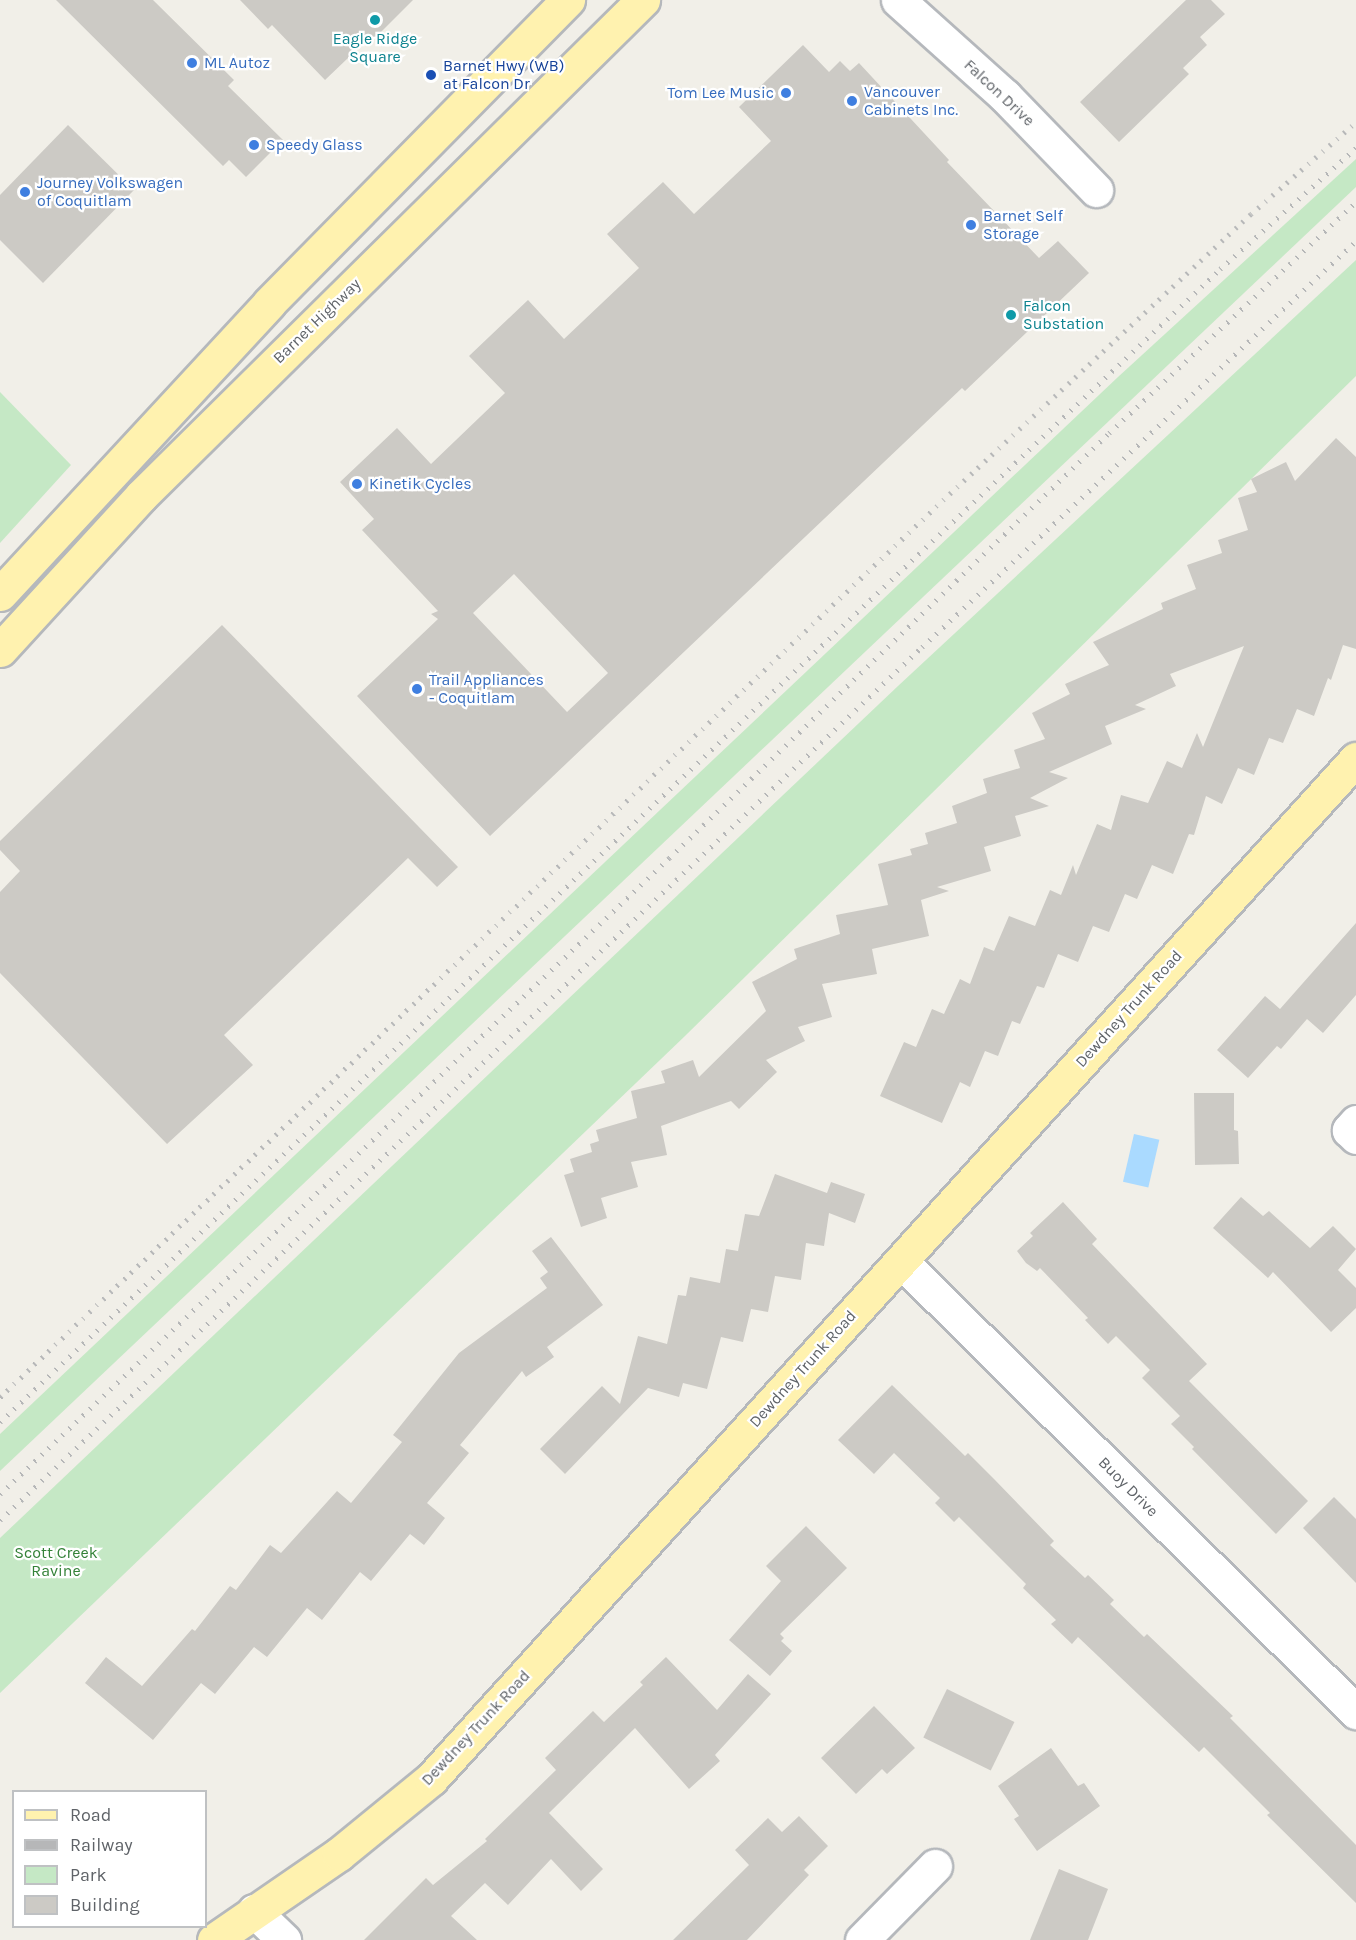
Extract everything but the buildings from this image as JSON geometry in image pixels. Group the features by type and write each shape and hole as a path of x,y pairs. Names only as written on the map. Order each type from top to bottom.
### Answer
{"main road":[{"path":"0,594 269,303 567,0"},
{"name":"Barnet Highway","path":"0,650 141,496 643,0"},
{"name":"Dewdney Trunk Road","path":"214,1940 339,1854 431,1779 1356,759"}],"street":[{"name":"Falcon Drive","path":"898,0 1005,96 1096,190"},
{"path":"1356,1122 1349,1130 1356,1137"},
{"name":"Buoy Drive","path":"901,1261 1356,1712"},
{"path":"862,1940 935,1866"},
{"path":"254,1911 284,1940"}],"green space":[{"path":"1356,159 1356,187 0,1471 0,1434 1118,377"},
{"name":"Scott Creek Ravine","path":"1356,260 1356,376 685,1036 0,1693 0,1538 898,686"},
{"path":"0,392 71,465 0,543"}],"water":[{"path":"1134,1134 1159,1140 1148,1188 1123,1182"}],"railway":[{"path":"0,1397 943,500 1251,214 1356,122"},
{"path":"0,1422 1220,269 1356,148"},
{"path":"0,1494 669,858 1109,433 1356,202"},
{"path":"0,1520 922,647 1356,241"}],"place":[{"name":"Eagle Ridge Square","path":"375,20"},
{"name":"ML Autoz","path":"192,63"},
{"name":"Barnet Hwy (WB) at Falcon Dr","path":"431,75"},
{"name":"Tom Lee Music","path":"786,93"},
{"name":"Vancouver Cabinets Inc.","path":"852,101"},
{"name":"Speedy Glass","path":"254,145"},
{"name":"Journey Volkswagen of Coquitlam","path":"25,192"},
{"name":"Barnet Self Storage","path":"971,225"},
{"name":"Falcon Substation","path":"1011,315"},
{"name":"Kinetik Cycles","path":"357,484"},
{"name":"Trail Appliances - Coquitlam","path":"417,689"}]}
